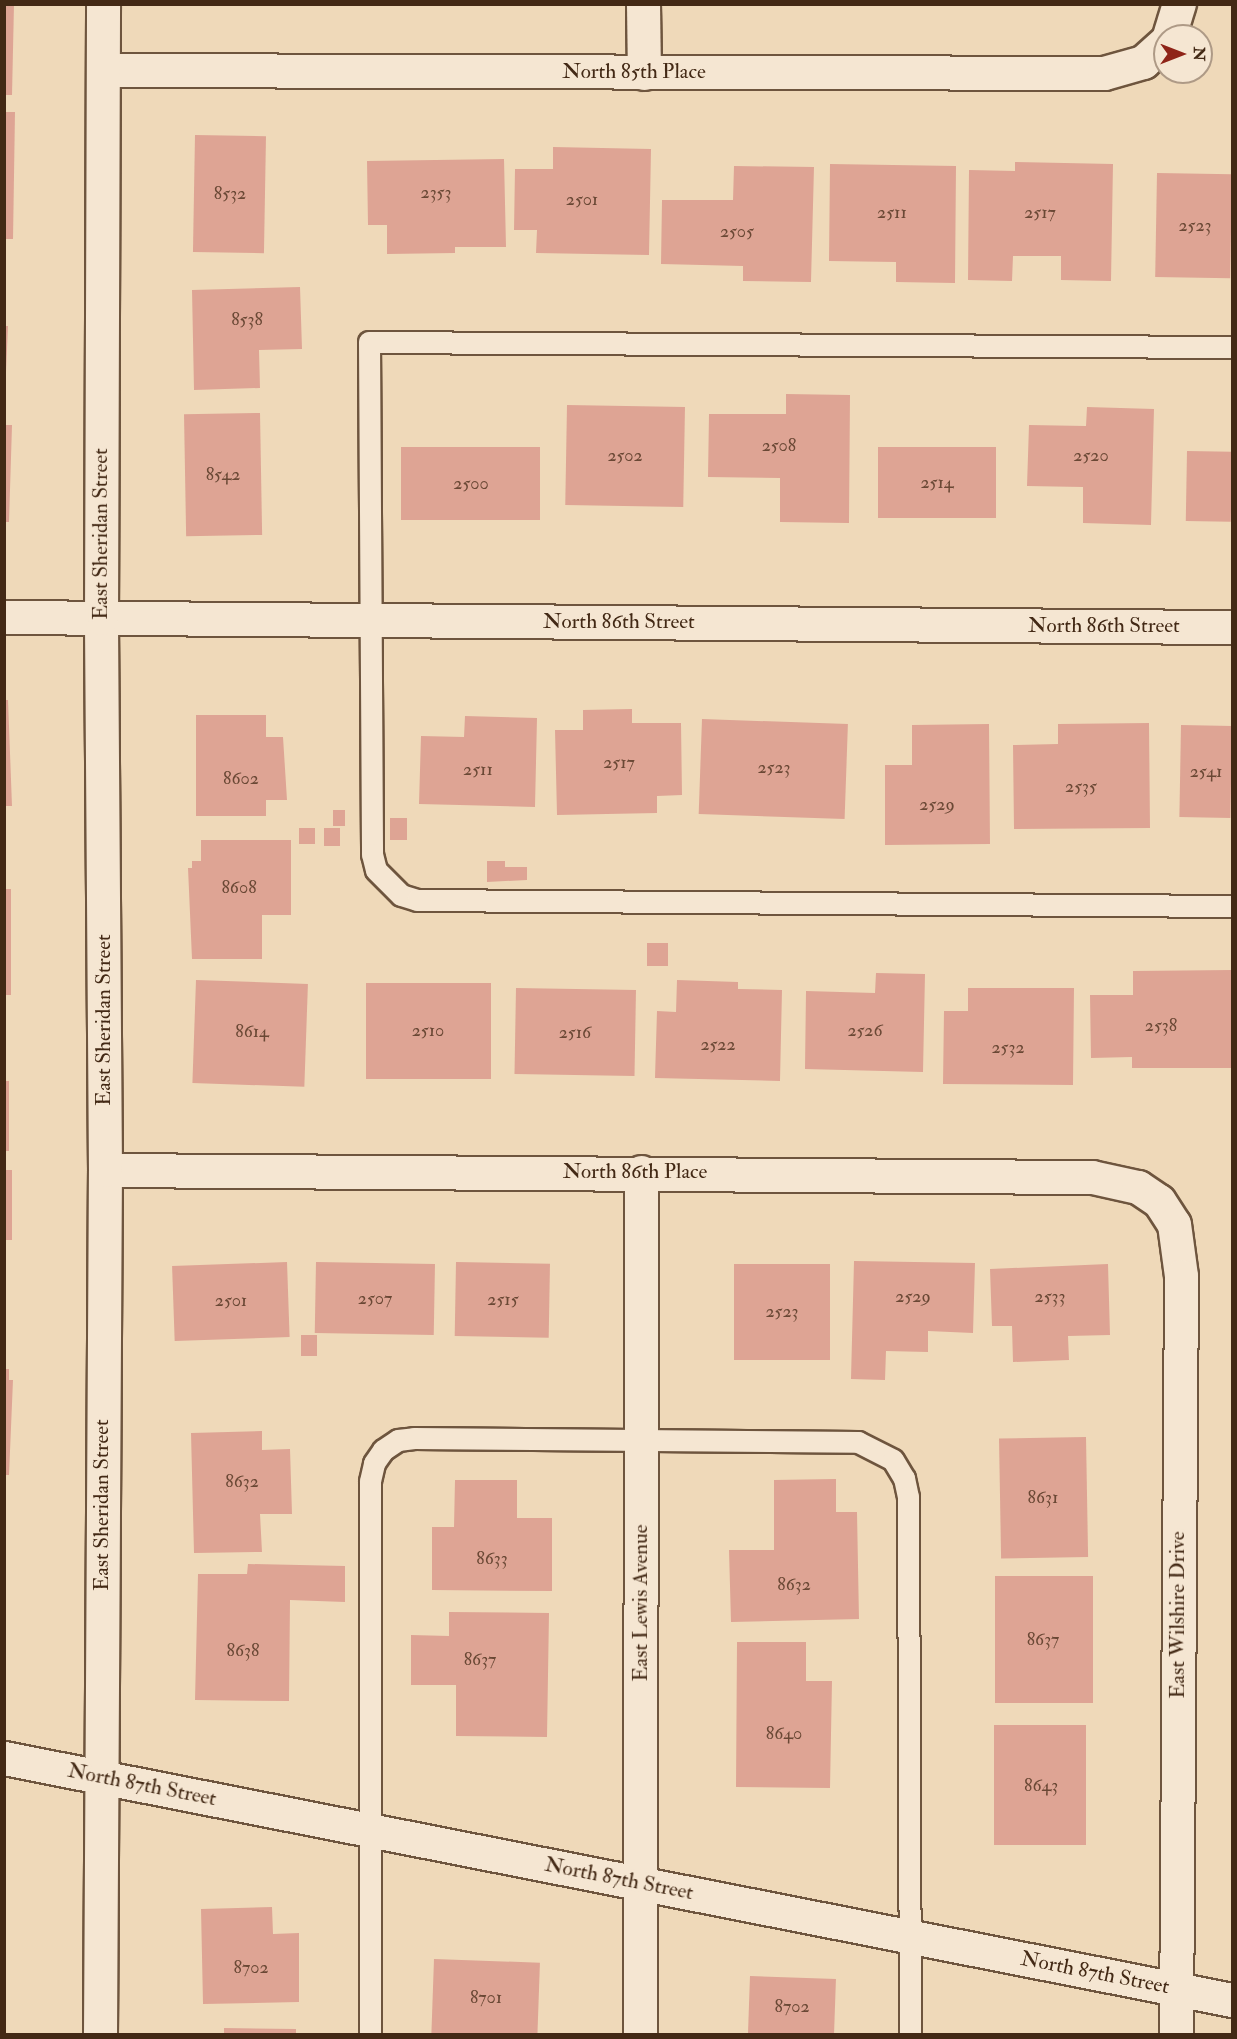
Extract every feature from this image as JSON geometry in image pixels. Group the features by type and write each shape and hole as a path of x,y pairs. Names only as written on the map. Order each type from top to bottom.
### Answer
{"street":[{"name":"East Sheridan Street","path":"100,2034 99,1776 105,1170 101,618 103,4"},
{"path":"643,4 644,73"},
{"path":"1171,24 1179,4"},
{"name":"North 85th Place","path":"103,70 1104,73 1143,63 1153,53"},
{"name":"North 86th Street","path":"4,617 1233,627"},
{"name":"North 86th Place","path":"105,1170 642,1172 1092,1177 1138,1186 1159,1201"},
{"name":"East Lewis Avenue","path":"640,2034 642,1172"},
{"name":"East Wilshire Drive","path":"1159,1201 1174,1224 1181,1276 1176,2034"},
{"name":"North 87th Street","path":"4,1758 1233,2000"}],"lane":[{"path":"1233,347 369,342 372,854 376,870 400,895 417,900 1233,906"},
{"path":"370,2034 370,1481 374,1463 383,1450 398,1440 414,1438 858,1442 893,1460 904,1478 908,1497 910,2034"}],"building":[{"path":"4,4 14,4 12,95 4,95"},
{"path":"4,112 15,112 13,239 4,239"},
{"path":"195,135 266,136 264,253 193,252"},
{"path":"553,147 651,149 649,255 536,253 537,230 514,230 515,169 553,169"},
{"path":"504,159 506,247 455,247 455,253 387,254 387,225 368,225 367,161"},
{"path":"1015,162 1113,164 1111,281 1061,280 1061,256 1013,256 1012,281 968,280 969,170 1015,171"},
{"path":"830,164 956,166 955,283 896,282 896,262 829,261"},
{"path":"734,166 814,167 811,282 743,281 743,266 661,264 662,200 733,200"},
{"path":"1157,173 1232,174 1230,278 1155,277"},
{"path":"300,287 302,349 259,350 260,388 194,390 192,290"},
{"path":"5,326 8,326 6,372 5,372"},
{"path":"786,394 850,395 849,523 780,522 780,478 708,477 709,414 786,414"},
{"path":"567,405 685,407 683,507 565,505"},
{"path":"1087,407 1154,409 1151,525 1083,523 1083,487 1027,486 1029,425 1086,426"},
{"path":"260,413 262,535 186,536 184,414"},
{"path":"4,425 12,425 9,522 4,522"},
{"path":"401,447 540,447 540,520 401,520"},
{"path":"878,447 996,447 996,518 878,518"},
{"path":"1187,451 1232,452 1231,522 1186,521"},
{"path":"4,700 8,700 12,806 4,806"},
{"path":"632,709 632,723 681,723 682,795 657,796 657,813 557,815 555,730 583,730 583,710"},
{"path":"196,715 266,715 266,737 283,737 287,800 266,800 266,816 196,816"},
{"path":"465,716 537,718 535,807 419,804 421,736 464,737"},
{"path":"702,719 848,724 845,819 699,814"},
{"path":"1149,723 1150,828 1014,829 1013,745 1058,744 1058,724"},
{"path":"989,724 990,844 885,845 885,765 912,765 912,725"},
{"path":"1181,725 1232,726 1230,818 1179,817"},
{"path":"333,810 345,810 345,826 333,826"},
{"path":"390,818 407,818 407,840 390,840"},
{"path":"299,828 315,828 315,844 299,844"},
{"path":"324,828 340,828 340,846 324,846"},
{"path":"201,840 291,840 291,915 262,915 262,959 192,959 188,868 192,868 192,861 201,861"},
{"path":"487,861 505,861 505,867 527,867 527,880 487,882"},
{"path":"4,889 11,889 11,995 4,995"},
{"path":"647,943 668,943 668,966 647,966"},
{"path":"1232,970 1232,1068 1132,1068 1132,1057 1091,1058 1090,995 1133,995 1133,971"},
{"path":"876,973 925,974 923,1072 805,1069 806,991 875,993"},
{"path":"196,980 308,984 304,1087 192,1083"},
{"path":"677,980 738,982 738,989 782,990 780,1081 655,1078 657,1011 676,1012"},
{"path":"366,983 491,983 491,1079 366,1079"},
{"path":"516,988 636,990 634,1076 514,1074"},
{"path":"968,988 1074,988 1073,1085 943,1084 944,1011 968,1011"},
{"path":"4,1081 9,1081 9,1151 4,1151"},
{"path":"4,1170 12,1170 12,1240 4,1240"},
{"path":"854,1261 975,1263 973,1333 928,1331 928,1352 886,1351 885,1380 851,1379"},
{"path":"287,1262 290,1337 175,1341 172,1266"},
{"path":"316,1262 435,1264 434,1335 315,1333"},
{"path":"456,1262 550,1264 549,1338 455,1336"},
{"path":"734,1264 830,1264 830,1360 734,1360"},
{"path":"1108,1264 1110,1335 1068,1336 1069,1360 1013,1362 1012,1326 992,1326 990,1269"},
{"path":"301,1335 317,1335 317,1356 301,1356"},
{"path":"4,1369 9,1369 9,1380 13,1380 9,1475 4,1475"},
{"path":"262,1431 262,1450 290,1449 292,1514 260,1514 262,1552 194,1553 191,1433"},
{"path":"1086,1437 1088,1557 1001,1559 999,1439"},
{"path":"836,1479 836,1512 857,1512 859,1619 731,1622 729,1550 774,1550 774,1480"},
{"path":"455,1480 517,1480 517,1518 552,1518 552,1591 432,1590 432,1527 454,1527"},
{"path":"248,1564 345,1566 345,1602 290,1600 289,1701 195,1700 198,1574 247,1574"},
{"path":"995,1576 1093,1576 1093,1703 995,1703"},
{"path":"449,1612 549,1613 547,1737 456,1736 456,1685 411,1685 411,1635 449,1636"},
{"path":"737,1642 806,1642 806,1681 832,1681 830,1788 736,1787"},
{"path":"994,1725 1086,1725 1086,1845 994,1845"},
{"path":"272,1907 273,1934 299,1933 299,2002 203,2004 201,1909"},
{"path":"434,1959 540,1963 537,2034 431,2034"},
{"path":"750,1976 836,1979 834,2034 748,2034"},
{"path":"224,2028 296,2029 296,2034 224,2034"}]}
